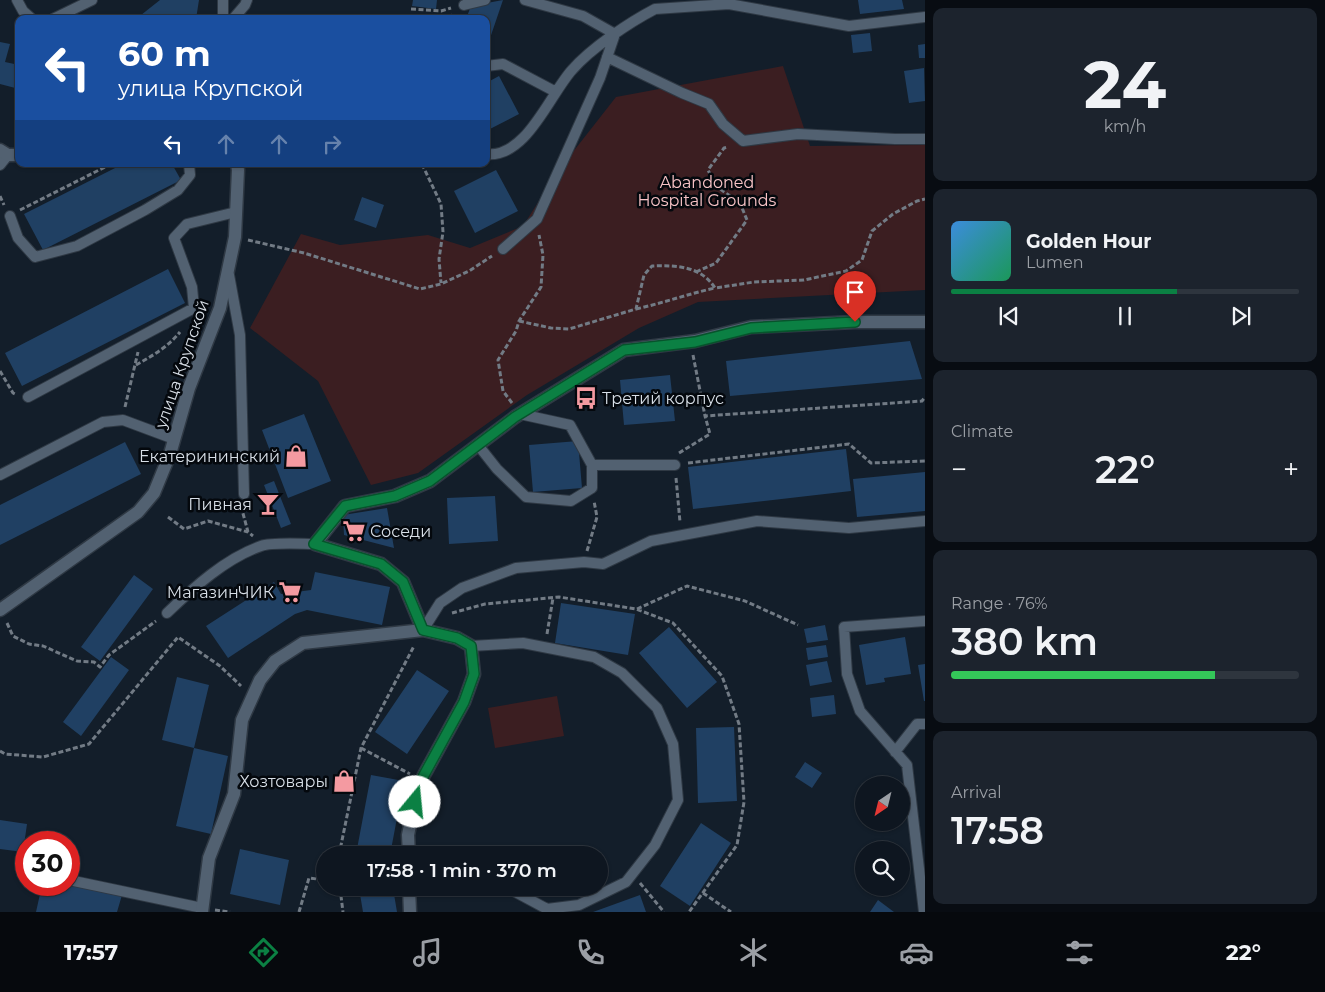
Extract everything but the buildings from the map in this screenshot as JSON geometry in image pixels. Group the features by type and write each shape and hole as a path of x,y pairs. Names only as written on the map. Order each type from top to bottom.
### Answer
{"street":[{"name":"улица Крупской","path":"0,610 138,512 154,493 174,439 189,388 220,308 235,237 238,167"},
{"path":"423,630 403,582 381,564 314,544 345,506 395,496 430,481 520,414 624,350 691,342 751,328 855,322 925,322"},
{"path":"202,910 209,858 234,794 242,720 260,680 275,662 303,643 423,630 457,638 471,646 474,674 464,702 418,786 408,835 409,846"},
{"path":"410,896 410,912"}],"lane":[{"path":"17,0 28,15"},
{"path":"61,15 92,0"},
{"path":"223,0 223,15"},
{"path":"237,15 247,0"},
{"path":"464,5 485,0"},
{"path":"525,0 583,16 615,34"},
{"path":"490,154 494,155 513,146 535,126 572,69 598,46 655,5 732,2 849,26 925,16"},
{"path":"503,248 536,219 569,148 608,56 615,34"},
{"path":"608,56 682,93 709,104 723,124 743,141 798,134 895,139 925,138"},
{"path":"490,66 503,64 556,92"},
{"path":"10,216 18,238 35,257 77,246 178,190 190,175 189,167"},
{"path":"28,397 194,308 192,287 174,238 187,224 236,212"},
{"path":"228,272 240,335 244,494"},
{"path":"478,445 497,469 526,496 571,501 592,488 592,465 570,425 520,414"},
{"path":"0,475 103,422 123,420 174,439"},
{"path":"592,465 675,465"},
{"path":"423,630 440,603 462,588 516,568 584,562 603,564 651,541 757,522 849,528 925,521"},
{"path":"167,613 201,581 232,561 262,546 314,544"},
{"path":"924,912 907,765 860,712 847,674 844,627 925,621"},
{"path":"471,646 524,643 594,657 622,673 657,708 673,744 678,800 655,845 626,882 608,890"},
{"path":"895,752 918,724 925,724"},
{"path":"80,882 202,910"},
{"path":"523,896 547,909 579,904 596,896"}],"path":[{"path":"411,9 441,11 464,5"},
{"path":"696,272 716,263 747,220 740,203 716,186 708,170 724,148 743,141"},
{"path":"10,216 105,167"},
{"path":"423,167 441,204 444,232 439,259 441,284"},
{"path":"519,321 551,328 569,329 636,309 665,303 684,295 715,288 754,282 804,280 846,271 862,260 872,231 893,214 917,201 925,199"},
{"path":"520,414 503,391 498,360 516,331 519,321 541,288 543,255 536,219"},
{"path":"235,237 304,253 420,289 441,284 469,271 503,248"},
{"path":"636,309 644,275 652,266 673,265 696,272 709,279 715,288"},
{"path":"135,366 153,356 174,340 190,320 194,308"},
{"path":"123,420 142,336"},
{"path":"682,535 675,465 678,453 710,434 691,342"},
{"path":"0,371 13,393 28,397"},
{"path":"705,416 922,401 925,397"},
{"path":"675,465 850,444 871,463 925,461"},
{"path":"584,562 597,517 592,488"},
{"path":"168,517 184,529 208,521 248,532"},
{"path":"636,609 686,586 745,601 798,625"},
{"path":"545,647 553,598"},
{"path":"0,610 13,636 29,644 43,646 77,661 94,662 100,667 109,655 167,613"},
{"path":"341,846 361,748 423,630"},
{"path":"0,751 6,754 43,757 89,744 178,637 220,666 252,697"},
{"path":"361,748 421,780"},
{"path":"632,874 664,912"},
{"path":"299,912 309,878 316,879"},
{"path":"703,893 731,912"},
{"path":"341,896 343,912"}],"green space":[{"name":"Abandoned Hospital Grounds","path":"783,66 810,146 925,145 925,290 698,302 639,328 527,395 418,473 371,485 318,381 250,328 301,234 340,245 428,235 470,248 523,226 558,171 616,97"},
{"path":"557,696 564,736 495,748 488,708"}],"place":[{"name":"Третий корпус","path":"586,398"},
{"name":"Екатерининский","path":"296,456"},
{"name":"Пивная","path":"268,504"},
{"name":"Соседи","path":"354,531"},
{"name":"МагазинЧИК","path":"290,592"},
{"name":"Хозтовары","path":"344,781"}],"route":[{"path":"415,802 418,786 464,702 474,674 471,646 457,638 423,630 403,582 381,564 314,544 345,506 395,496 430,481 515,417 624,350 695,342 751,328 855,322"}]}
